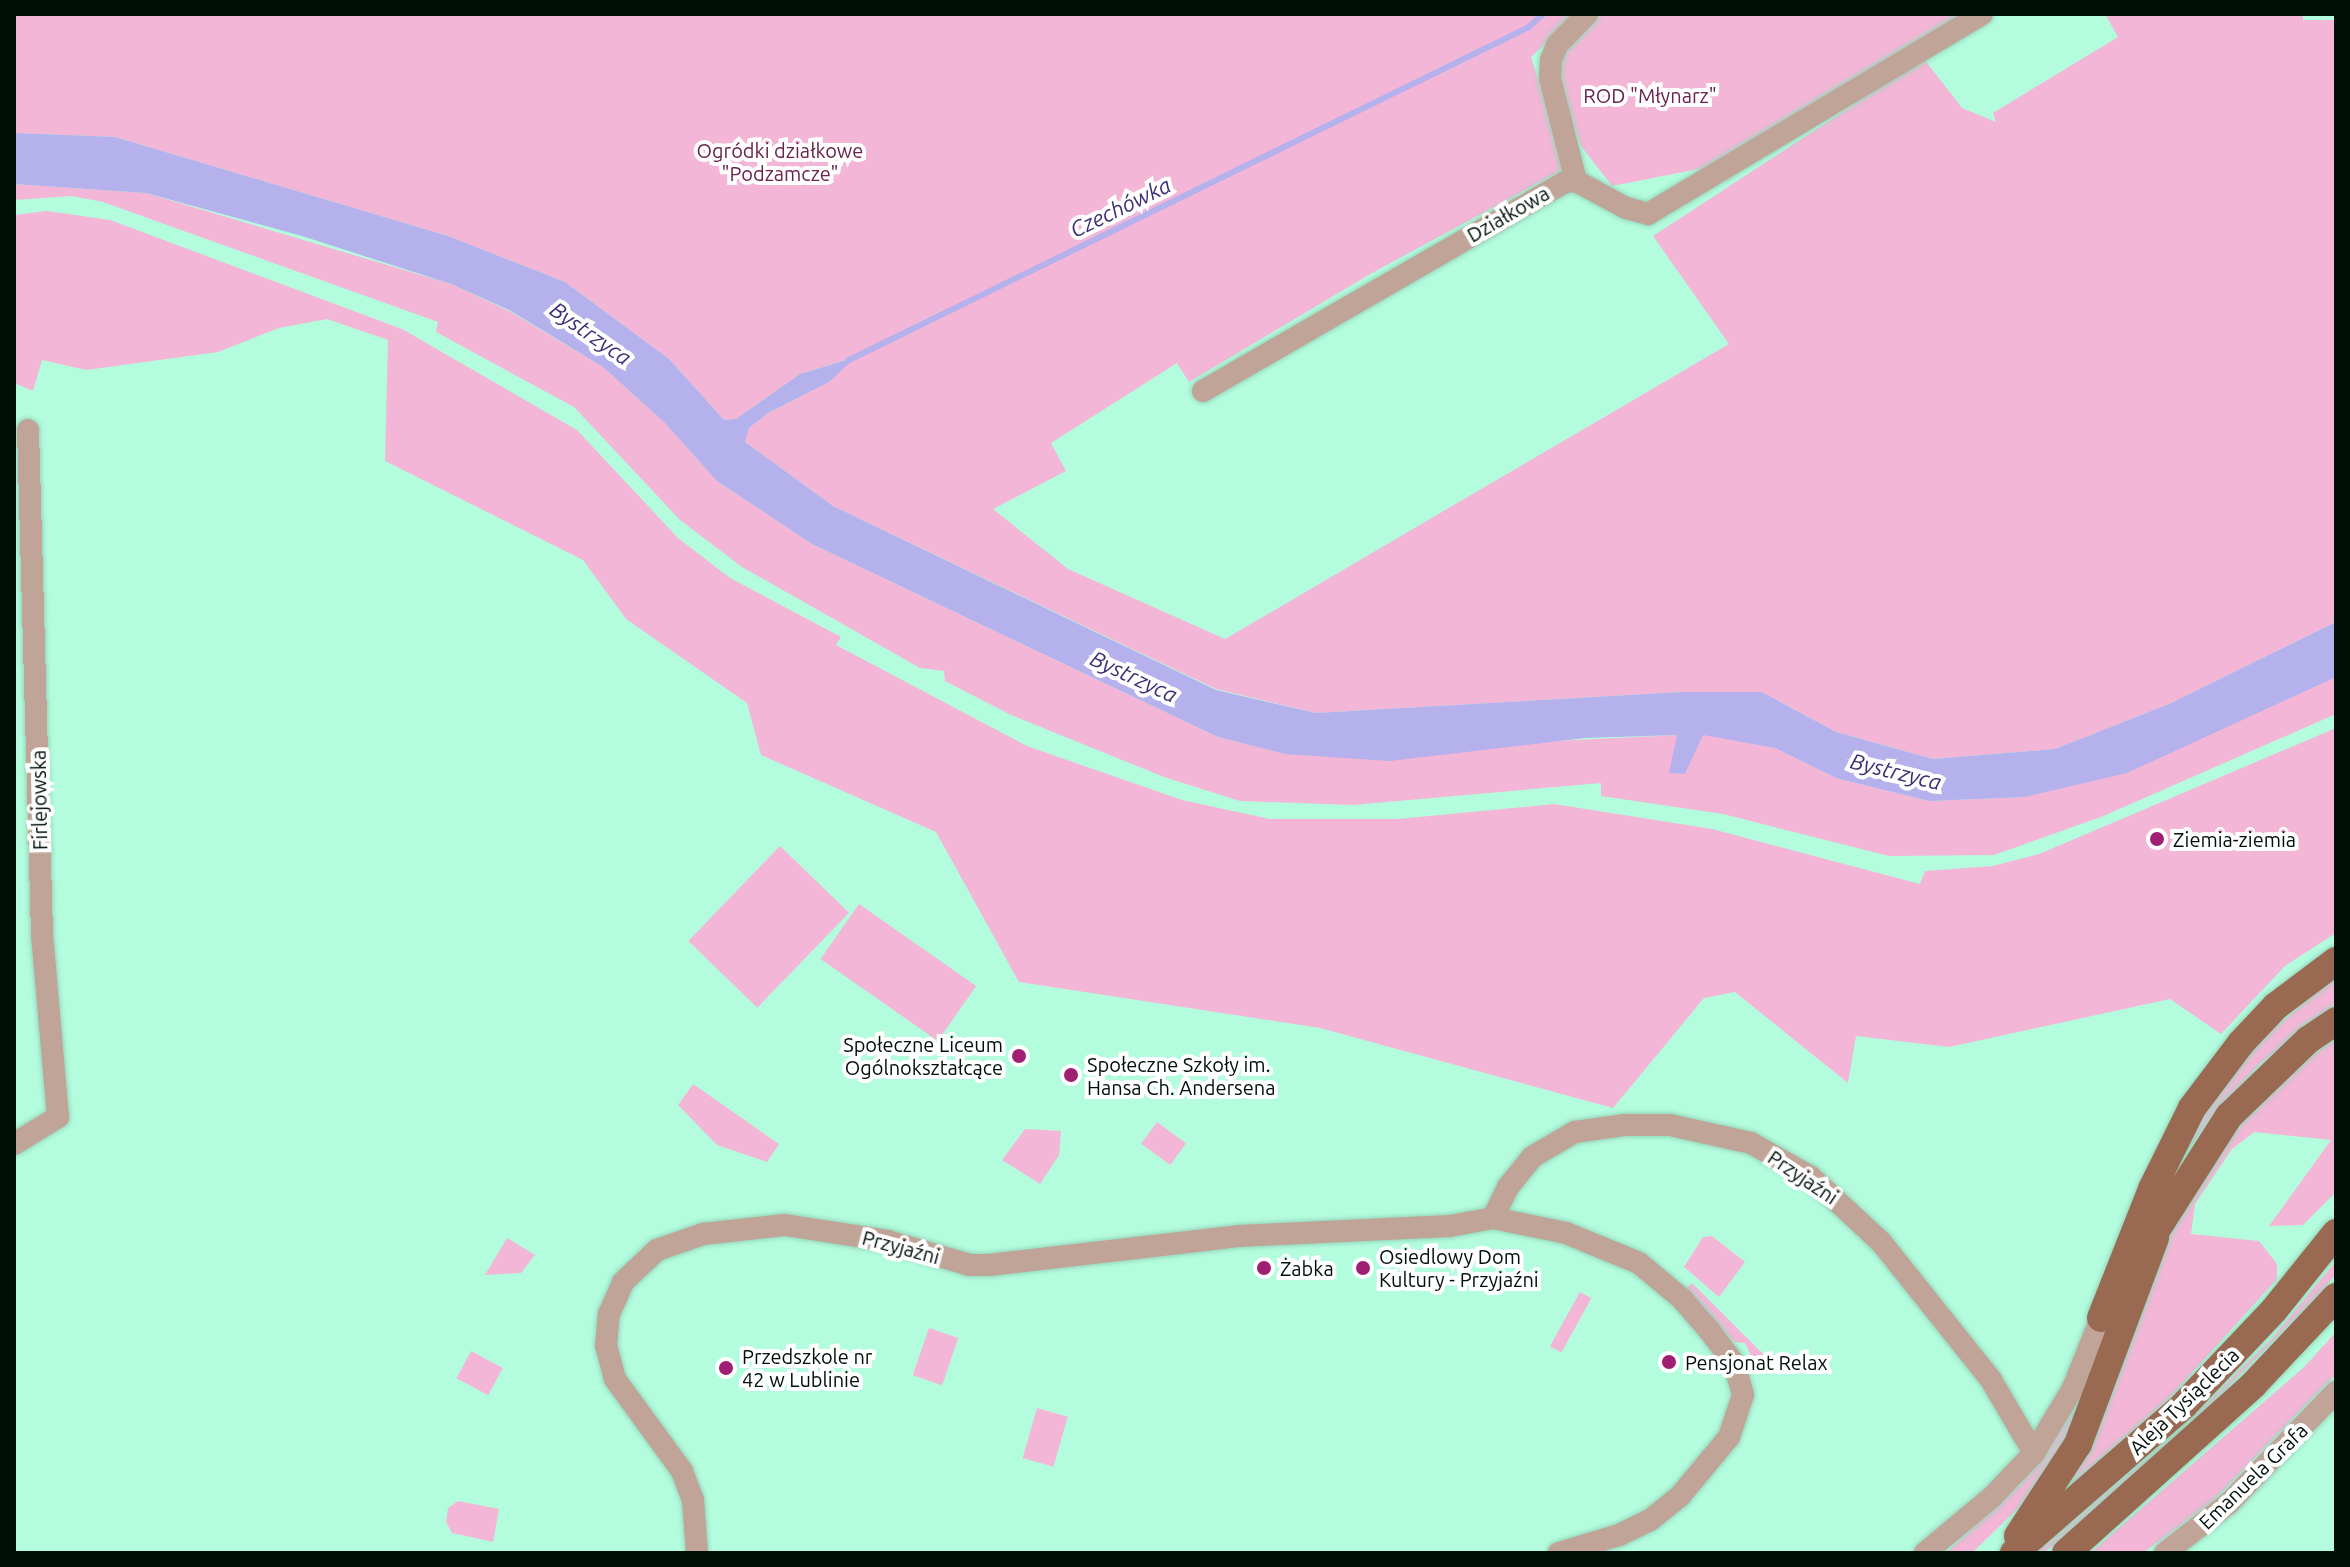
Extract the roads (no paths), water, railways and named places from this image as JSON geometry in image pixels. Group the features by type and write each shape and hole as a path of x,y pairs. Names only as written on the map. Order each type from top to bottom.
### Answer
{"main road":[{"path":"2101,1318 2152,1189 2192,1108 2241,1043 2276,1006 2336,961"},
{"path":"2101,1318 2229,1116 2308,1040 2336,1021"},
{"path":"2006,1553 2078,1444 2162,1218"},
{"name":"Aleja Tysiąclecia","path":"2014,1553 2184,1405 2274,1310 2336,1233"},
{"name":"Aleja Tysiąclecia","path":"2066,1553 2253,1385 2336,1297"}],"street":[{"path":"1576,181 1550,78 1551,60 1557,45 1587,14"},
{"name":"Działkowa","path":"1203,391 1555,187 1576,181 1626,208 1648,214 1982,14"},
{"name":"Firlejowska","path":"14,1144 58,1117 42,934 28,430"},
{"name":"Przyjaźni","path":"1493,1218 1508,1187 1532,1157 1575,1132 1624,1125 1670,1125 1751,1143 1811,1177 1881,1242 1991,1380 2034,1453"},
{"name":"Przyjaźni","path":"697,1553 693,1500 682,1471 615,1379 606,1346 609,1314 623,1282 657,1250 703,1234 785,1225 888,1241 980,1265 1238,1236 1450,1226 1493,1218 1566,1233 1639,1263 1682,1299 1709,1330 1734,1363 1743,1395 1729,1437 1680,1496 1629,1530 1559,1553"},
{"path":"1925,1553 1992,1497 2034,1453 2073,1388 2101,1318"},
{"name":"Emanuela Grafa","path":"2165,1553 2229,1503 2336,1392"}],"water":[{"name":"Bystrzyca","path":"14,133 115,137 448,236 565,282 669,359 724,420 736,419 800,374 856,357 829,382 768,413 749,428 745,442 833,506 1216,690 1316,713 1682,692 1762,692 1836,732 1933,759 2055,749 2169,704 2336,622 2336,677 2127,773 2025,797 1929,801 1836,778 1775,748 1703,735 1685,774 1669,773 1677,735 1585,738 1390,761 1285,754 1218,737 812,544 717,481 664,422 603,367 509,310 451,284 302,236 146,193 14,184"}],"waterway":[{"name":"Czechówka","path":"849,360 1529,27 1543,14"}],"place":[{"name":"Ziemia-ziemia","path":"2157,839"},
{"name":"Społeczne Liceum Ogólnokształcące","path":"1019,1056"},
{"name":"Społeczne Szkoły im. Hansa Ch. Andersena","path":"1071,1075"},
{"name":"Żabka","path":"1264,1268"},
{"name":"Osiedlowy Dom Kultury - Przyjaźni","path":"1363,1268"},
{"name":"Pensjonat Relax","path":"1669,1362"},
{"name":"Przedszkole nr 42 w Lublinie","path":"726,1368"}],"park label":[{"name":"ROD \"Młynarz\"","path":"1650,95"},
{"name":"Ogródki działkowe \"Podzamcze\"","path":"780,162"}]}
